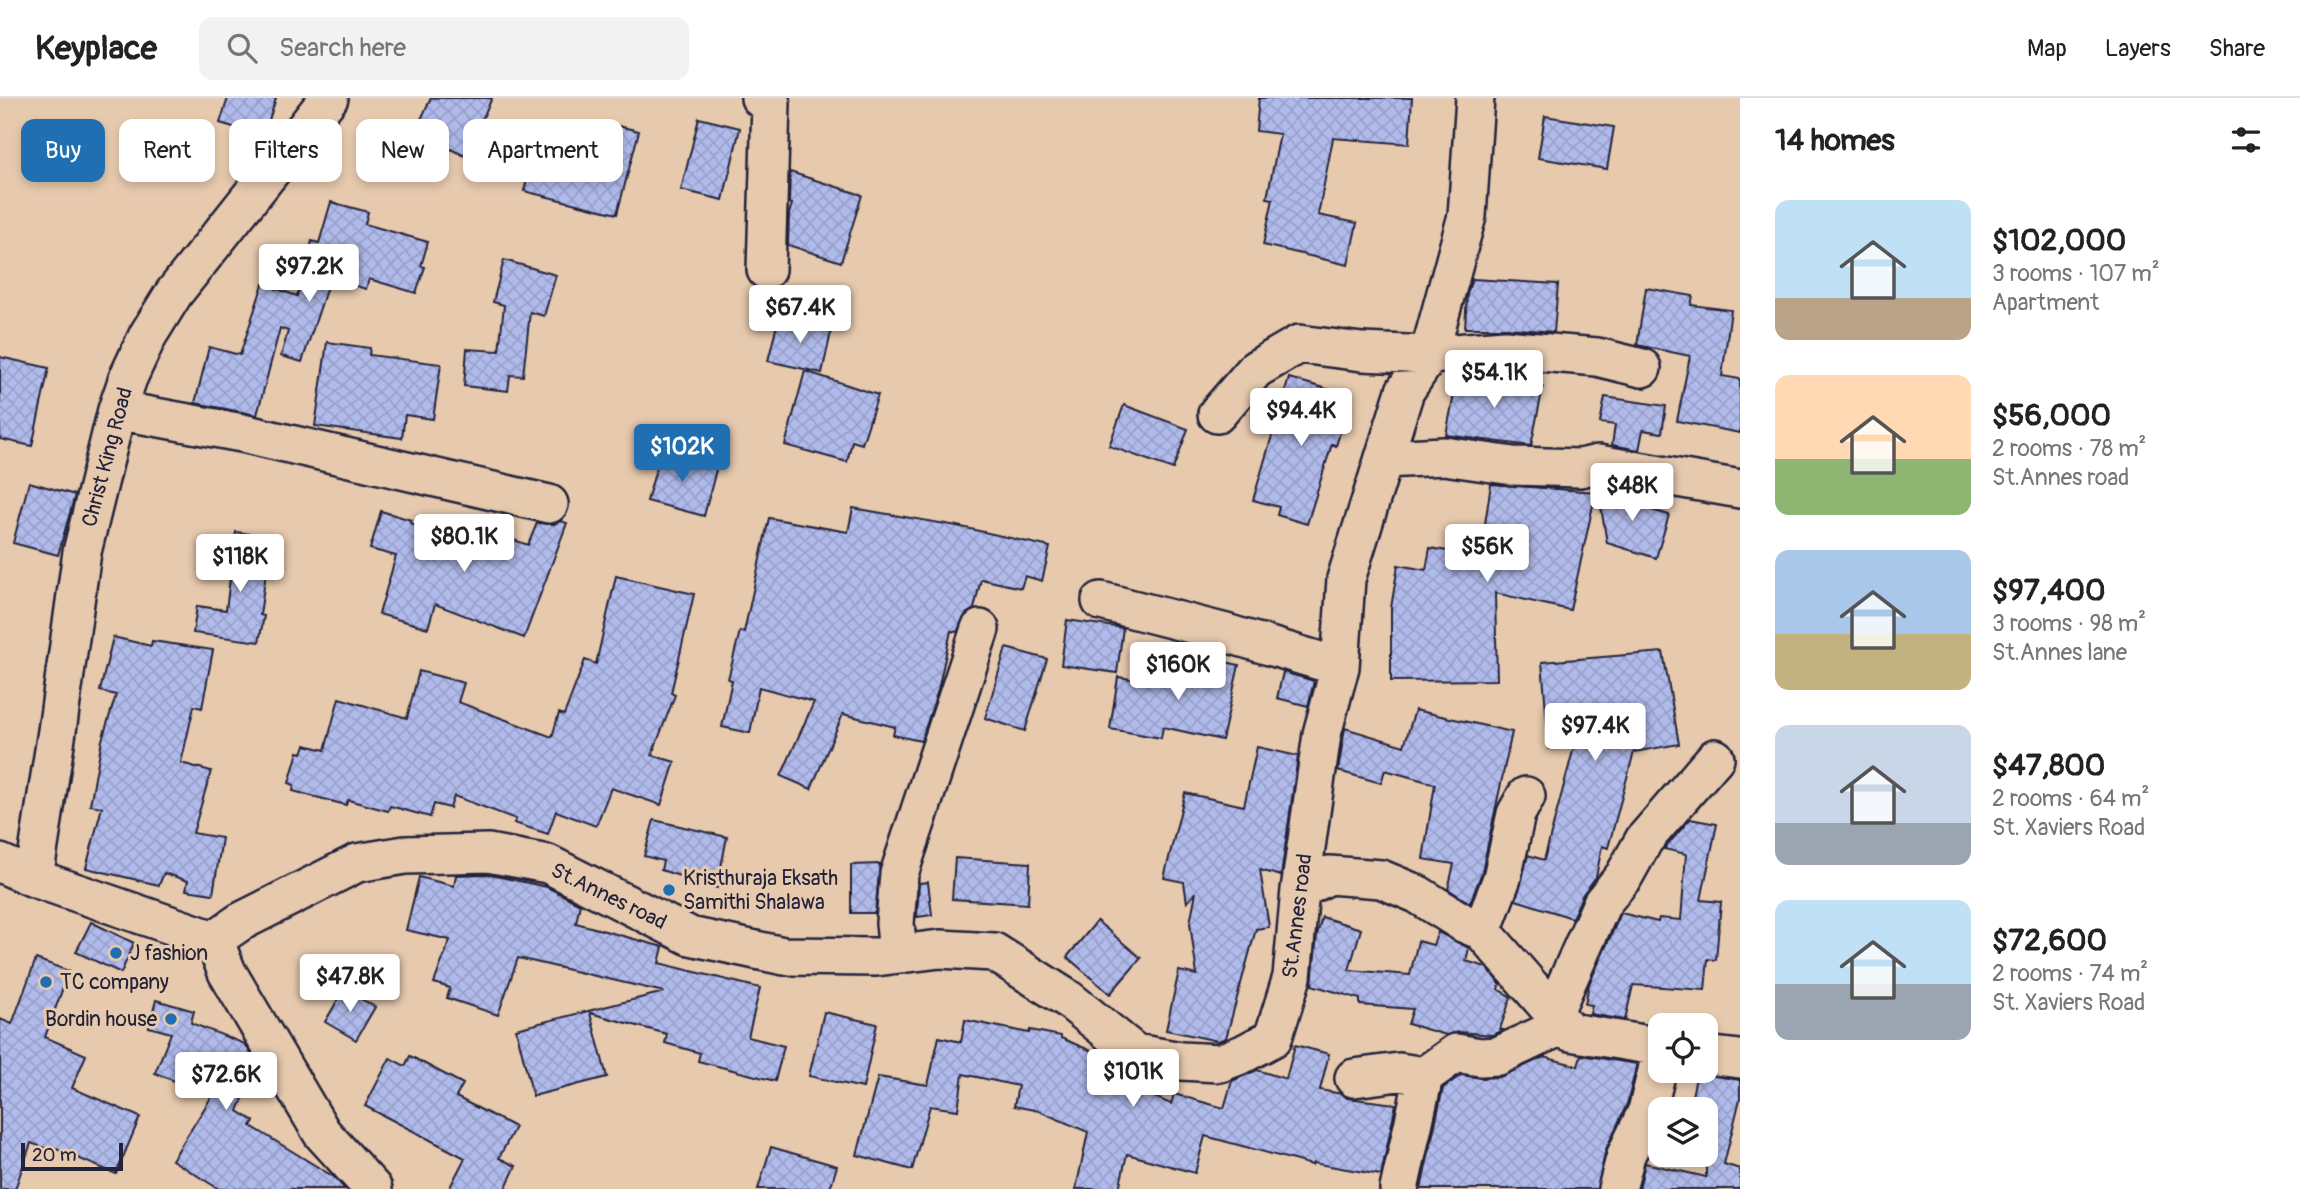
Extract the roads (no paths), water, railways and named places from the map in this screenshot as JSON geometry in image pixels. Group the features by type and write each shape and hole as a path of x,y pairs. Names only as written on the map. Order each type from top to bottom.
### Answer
{"street":[{"name":"Christ King Road","path":"34,878 82,552 117,410 148,335 174,293 329,98"},
{"path":"760,98 771,103 766,270"},
{"name":"St.Annes road","path":"214,940 275,904 357,863 405,855 488,853 548,864 690,936 784,956 876,957 940,949 995,952 1068,999 1135,1053 1181,1061 1220,1063 1273,1038 1292,977 1300,890 1322,734 1340,667 1346,579 1405,391 1429,355 1467,216 1475,98"},
{"path":"1217,414 1256,369 1299,344 1362,352 1429,355 1505,349 1597,357 1642,368"},
{"path":"117,410 242,433 548,504"},
{"path":"1384,459 1444,456 1513,466 1580,468 1598,464 1740,489"},
{"path":"1101,601 1226,633 1340,667"},
{"path":"898,954 895,923 899,874 980,629"},
{"path":"1399,1189 1424,1076 1456,1053 1480,1057 1498,1056 1558,1020 1584,940 1602,903 1624,876 1644,840 1715,758"},
{"path":"1482,931 1502,878 1516,814 1526,796"},
{"path":"0,863 34,878 214,940 226,972 321,1133 373,1189"},
{"path":"1300,890 1329,875 1381,879 1417,894 1465,924 1482,931 1570,1032 1648,1045"},
{"path":"1718,1056 1740,1059"},
{"path":"1354,1078 1399,1072 1424,1076"},
{"path":"1617,1189 1626,1155 1647,1111 1654,1083"}],"place":[{"name":"Kristhuraja Eksath Samithi Shalawa","path":"669,890"},
{"name":"J fashion","path":"116,953"},
{"name":"TC company","path":"46,982"},
{"name":"Bordin house","path":"171,1019"}]}
